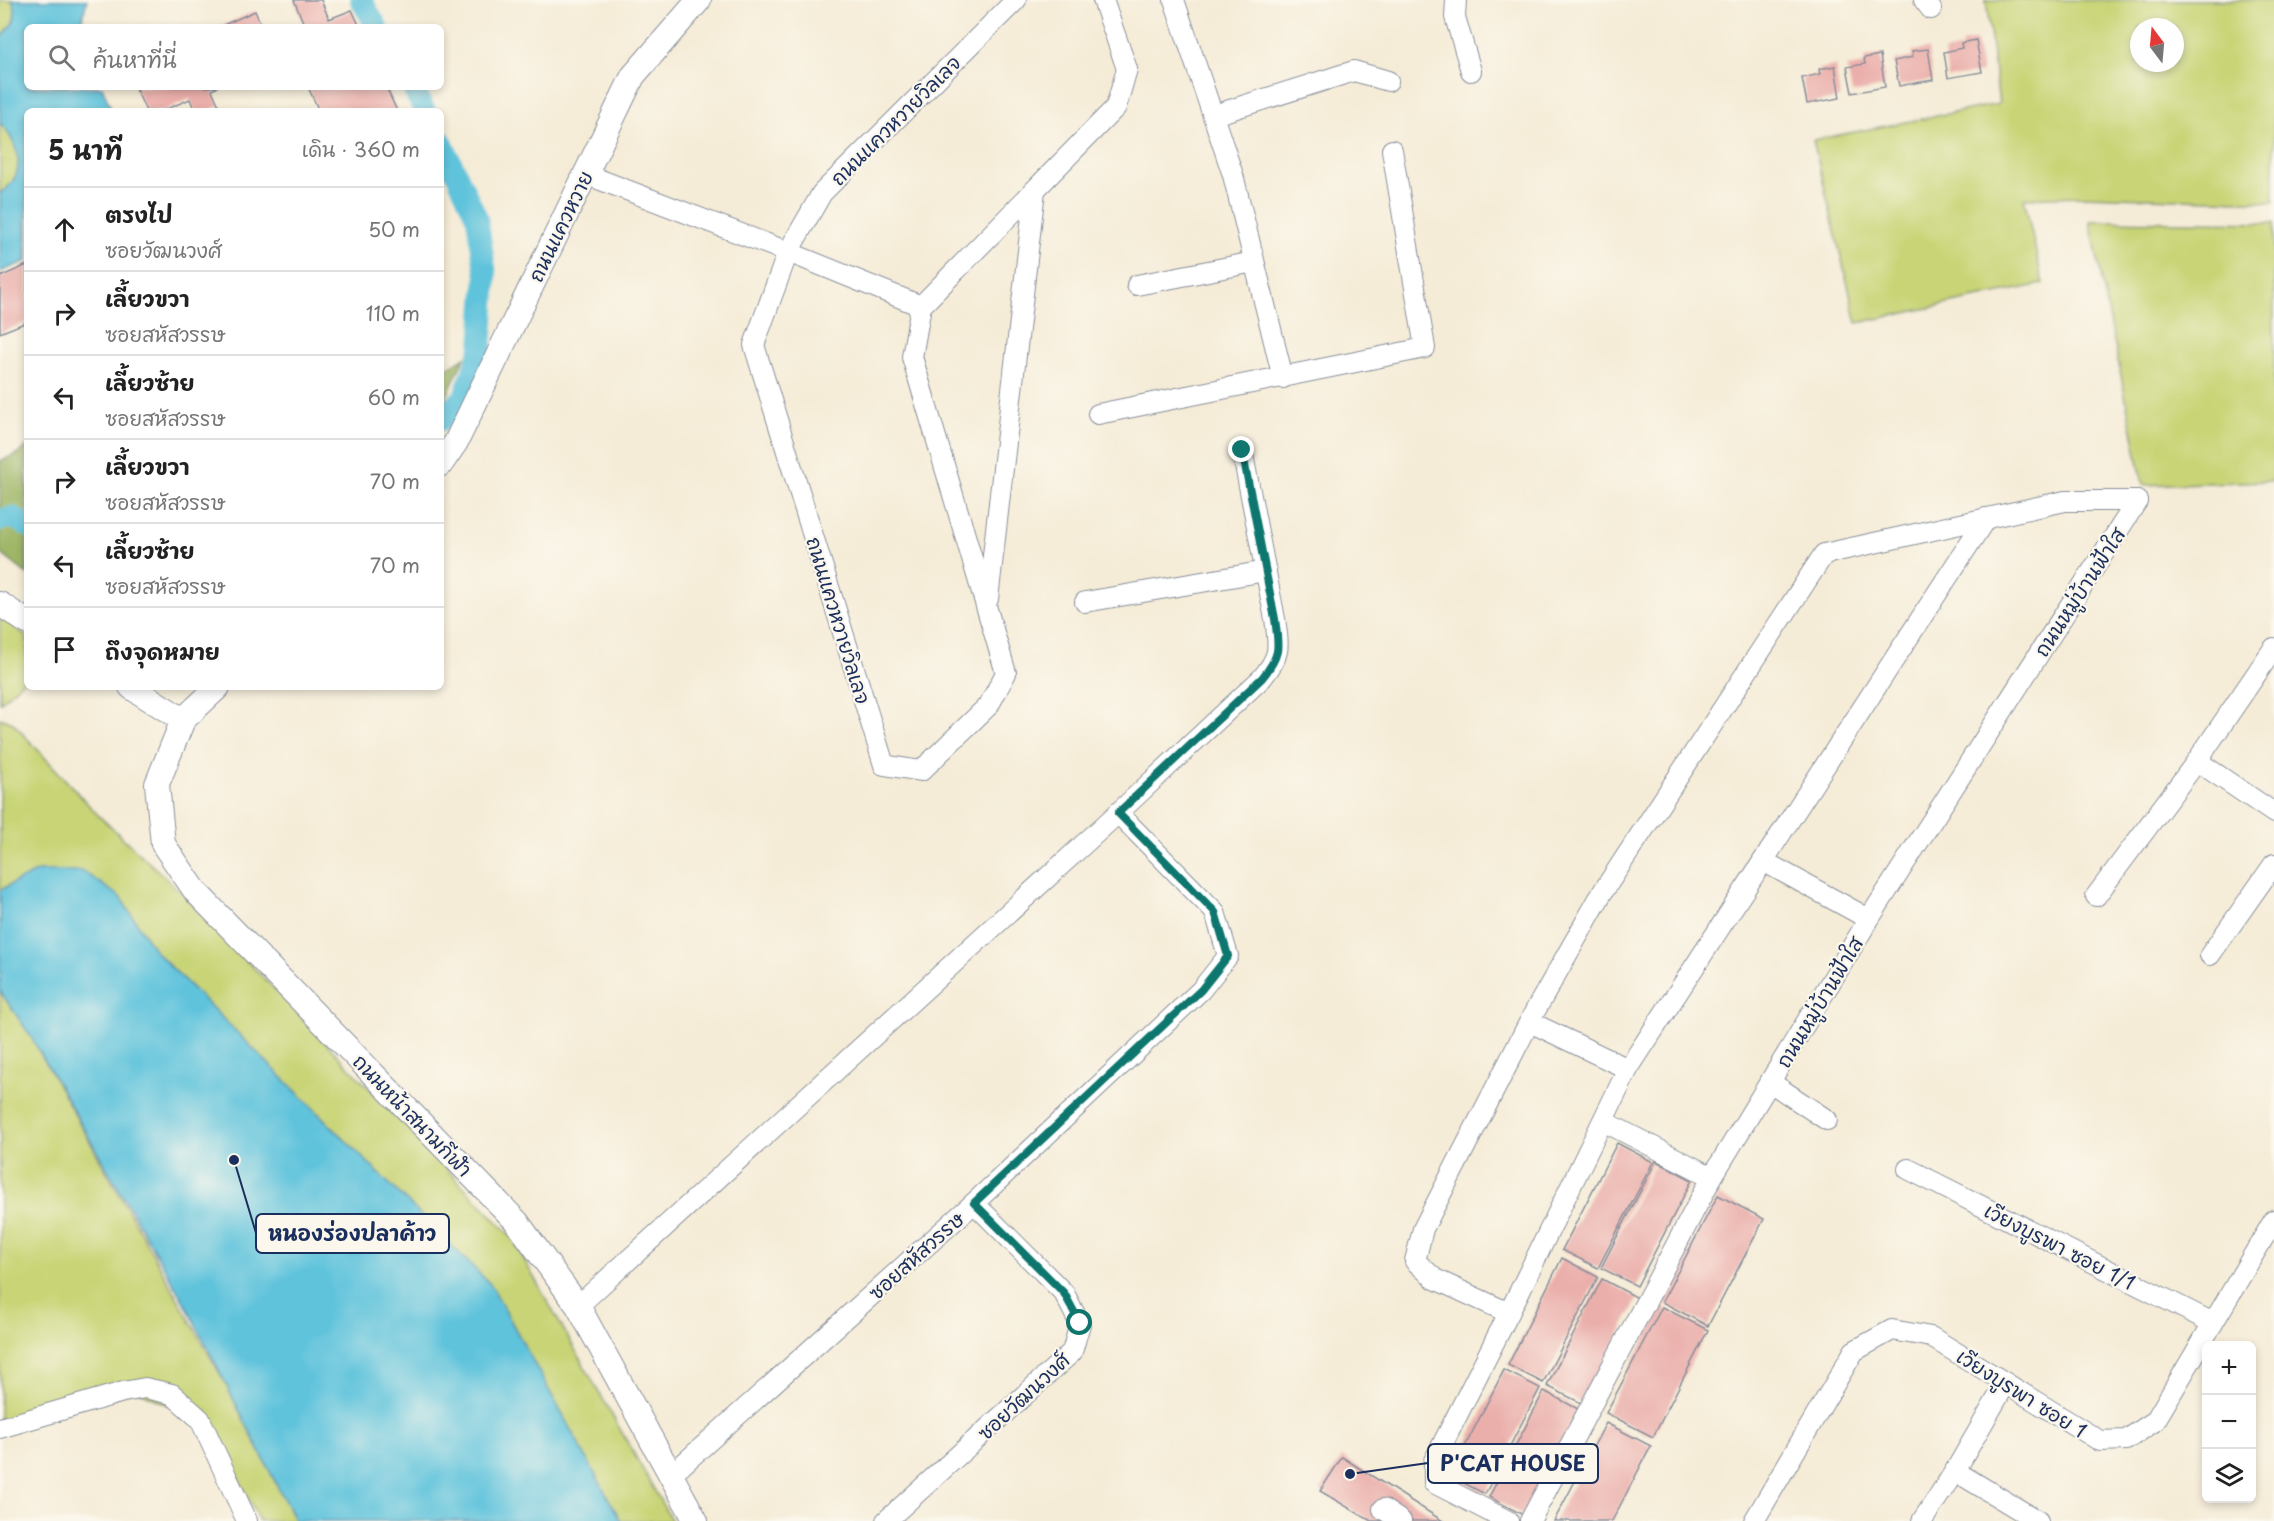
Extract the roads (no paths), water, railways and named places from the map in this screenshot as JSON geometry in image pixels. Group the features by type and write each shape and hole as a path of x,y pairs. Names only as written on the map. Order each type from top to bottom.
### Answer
{"street":[{"name":"ถนนแควหวาย","path":"444,460 456,442 633,76 699,0"},
{"name":"ถนนแควหวายวิลเลจ","path":"921,306 912,357 1006,673 989,705 921,771 884,765 754,345 788,252 822,194 1016,0"},
{"path":"585,174 921,306 1116,107 1127,69 1103,0"},
{"path":"1174,0 1233,175 1283,378"},
{"path":"1456,0 1455,17 1471,71"},
{"path":"1214,115 1354,71 1388,81"},
{"path":"1098,414 1425,348 1392,150"},
{"name":"ถนนแควหวายวิลเลจ","path":"987,609 1035,190"},
{"path":"1137,285 1254,262"},
{"path":"578,1306 1118,813 1262,678 1275,663 1278,642 1242,450"},
{"name":"ถนนหมู่บ้านฟ้าใส","path":"1530,1521 1712,1177 1869,919 2137,501 2065,501 1986,518"},
{"path":"1508,1521 1434,1483 1434,1461 1628,1069 1986,518"},
{"path":"1509,1313 1435,1279 1415,1261 1422,1229 1530,1022 1602,893 1824,554 1986,518"},
{"path":"1085,602 1266,571"},
{"path":"0,604 24,620"},
{"path":"2096,896 2197,761 2274,648"},
{"path":"136,690 183,720 215,690"},
{"name":"ถนนหน้าสนามกีฬา","path":"183,720 157,784 163,844 196,892 517,1222 578,1306 696,1521"},
{"path":"2197,761 2274,813"},
{"name":"ซอยสหัสวรรษ","path":"671,1475 974,1203 1201,990 1228,956 1215,912 1118,813"},
{"path":"1763,861 1869,919"},
{"path":"2210,955 2274,864"},
{"path":"1530,1022 1628,1069"},
{"path":"1770,1082 1827,1120"},
{"path":"1603,1120 1712,1177"},
{"name":"เวียงบูรพา ซอย 1/1","path":"1908,1169 2213,1323"},
{"name":"ซอยวัฒนวงศ์","path":"886,1521 1072,1352 1075,1342 1080,1323 1064,1293 974,1203"},
{"name":"เวียงบูรพา ซอย 1","path":"1754,1521 1854,1351 1892,1330 1931,1337 2100,1441 2126,1440 2155,1421 2274,1220"},
{"path":"1923,1521 2006,1383"},
{"path":"0,1428 123,1392 145,1388 172,1394 200,1419 247,1521"},
{"path":"1955,1471 2038,1521"},
{"path":"1383,1509 1401,1521"}],"water":[{"path":"12,0 87,0 81,24 24,24 24,90 103,90 111,108 24,108 24,262 0,272 0,193 15,177 18,159 12,140 0,123 0,40 14,21 15,8"},
{"path":"38,871 83,871 120,897 155,951 491,1285 621,1521 295,1521 188,1309 30,1035 0,991 0,890"}],"waterway":[{"path":"361,0 375,24"},
{"path":"414,90 423,108"},
{"path":"444,147 477,218 486,275 481,349 464,397 444,417"},
{"path":"0,520 13,517 24,524"}],"place":[{"name":"หนองร่องปลาค้าว","path":"234,1160"},
{"name":"P'CAT HOUSE","path":"1350,1474"}]}
